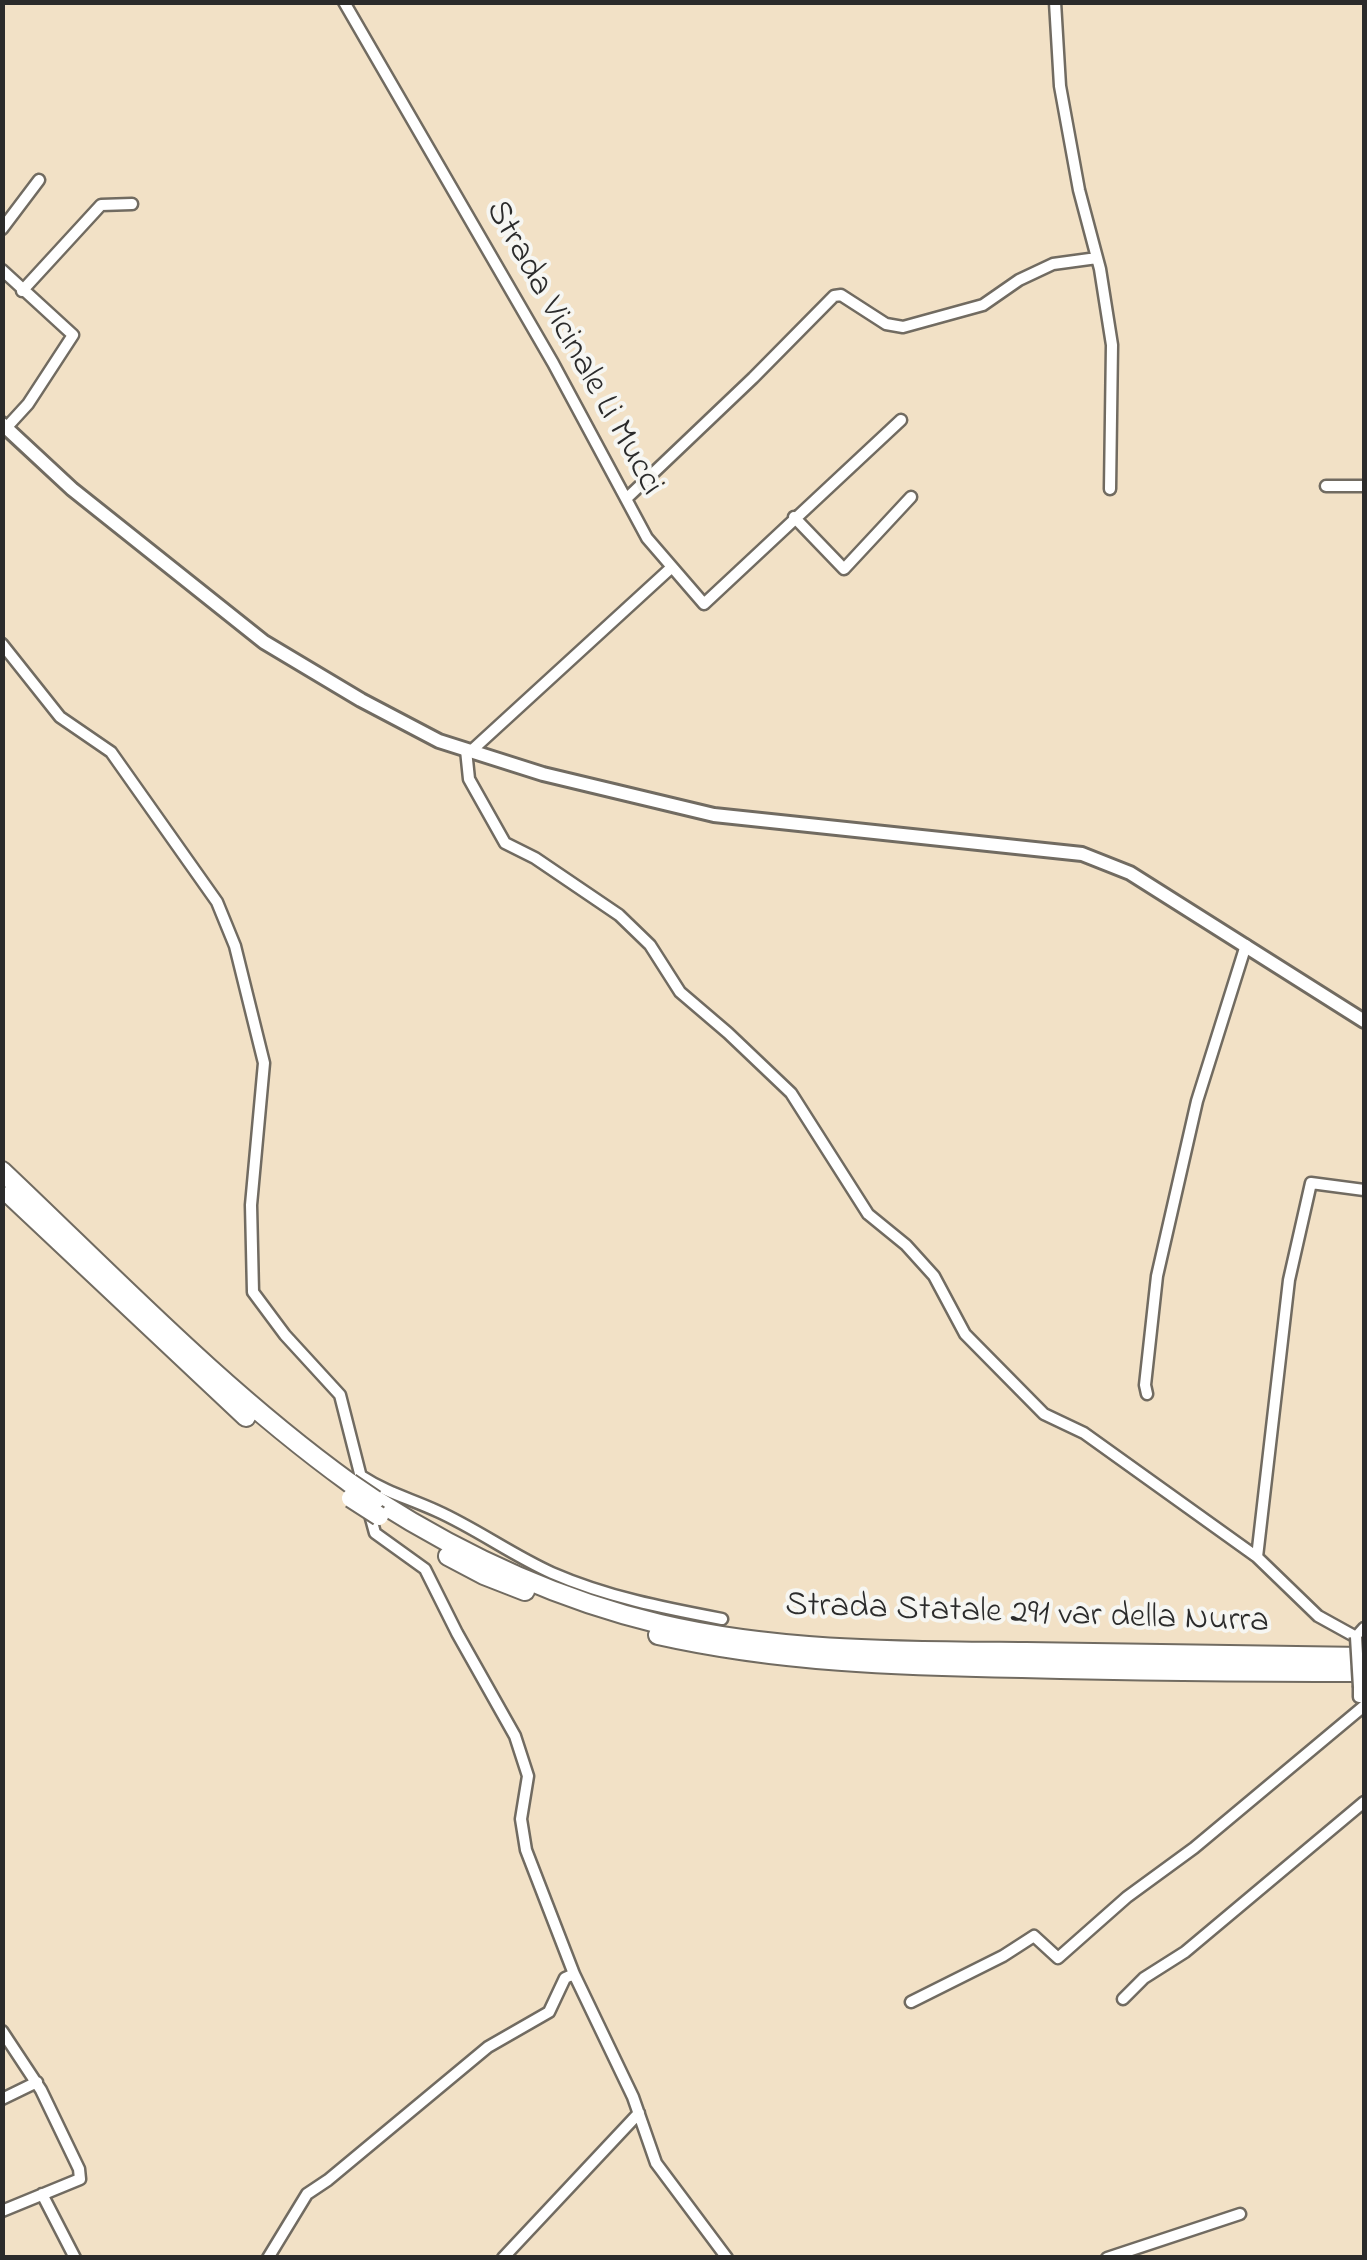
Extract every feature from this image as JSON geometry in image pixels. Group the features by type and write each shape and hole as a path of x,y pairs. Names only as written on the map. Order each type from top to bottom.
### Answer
{"highway":[{"name":"Strada Statale 291 var della Nurra","path":"2,1171 206,1365 377,1508 484,1575 566,1607 648,1633 741,1652 906,1666 1197,1672 1363,1685"},
{"name":"Strada Statale 291 var della Nurra","path":"2,1188 208,1384 299,1461 354,1485"},
{"name":"Strada Statale 291 var della Nurra","path":"377,1508 568,1596 661,1624 741,1638 907,1652 1364,1657"}],"street":[{"name":"Strada Vicinale Li Mucci","path":"344,2 552,363 647,538 704,604 902,420"},
{"path":"1055,2 1060,86 1112,345 1110,489"},
{"path":"2,229 39,180"},
{"path":"22,290 101,205 132,204"},
{"path":"626,499 834,296 841,295 886,324 902,328 982,305 1053,264 1097,258"},
{"path":"2,270 73,334 28,404 4,426 72,489 264,642 361,700 468,751 714,816 1082,854 1130,874 1364,1021"},
{"path":"1326,486 1364,486"},
{"path":"794,517 844,569 911,498"},
{"path":"672,567 468,751 469,779 505,843 535,858 619,915 650,944 680,992 791,1093 868,1214 906,1245 934,1276 965,1334 1044,1414 1084,1433 1257,1558 1318,1616 1360,1632 1363,1685"},
{"path":"2,644 60,717 111,752 223,916 235,946 264,1063 251,1198 254,1292 285,1335 340,1396 354,1485 375,1533 425,1569 456,1633 516,1736 528,1776 521,1819 526,1850 574,1974 639,2113 656,2163 726,2258"},
{"path":"1147,1394 1144,1385 1157,1276 1197,1102 1246,945"},
{"path":"1257,1558 1290,1280 1311,1183 1364,1190"},
{"path":"354,1485 436,1510 522,1558 592,1590 722,1619"},
{"path":"911,2002 1034,1936 1058,1958 1364,1706"},
{"path":"1123,2000 1144,1978 1185,1952 1364,1802"},
{"path":"268,2258 306,2194 488,2047 549,2012 565,1978 574,1974"},
{"path":"2,2032 37,2082 80,2178 2,2212"},
{"path":"2,2098 37,2082"},
{"path":"504,2258 639,2113"},
{"path":"42,2194 75,2258"},
{"path":"1108,2258 1240,2214"}]}
